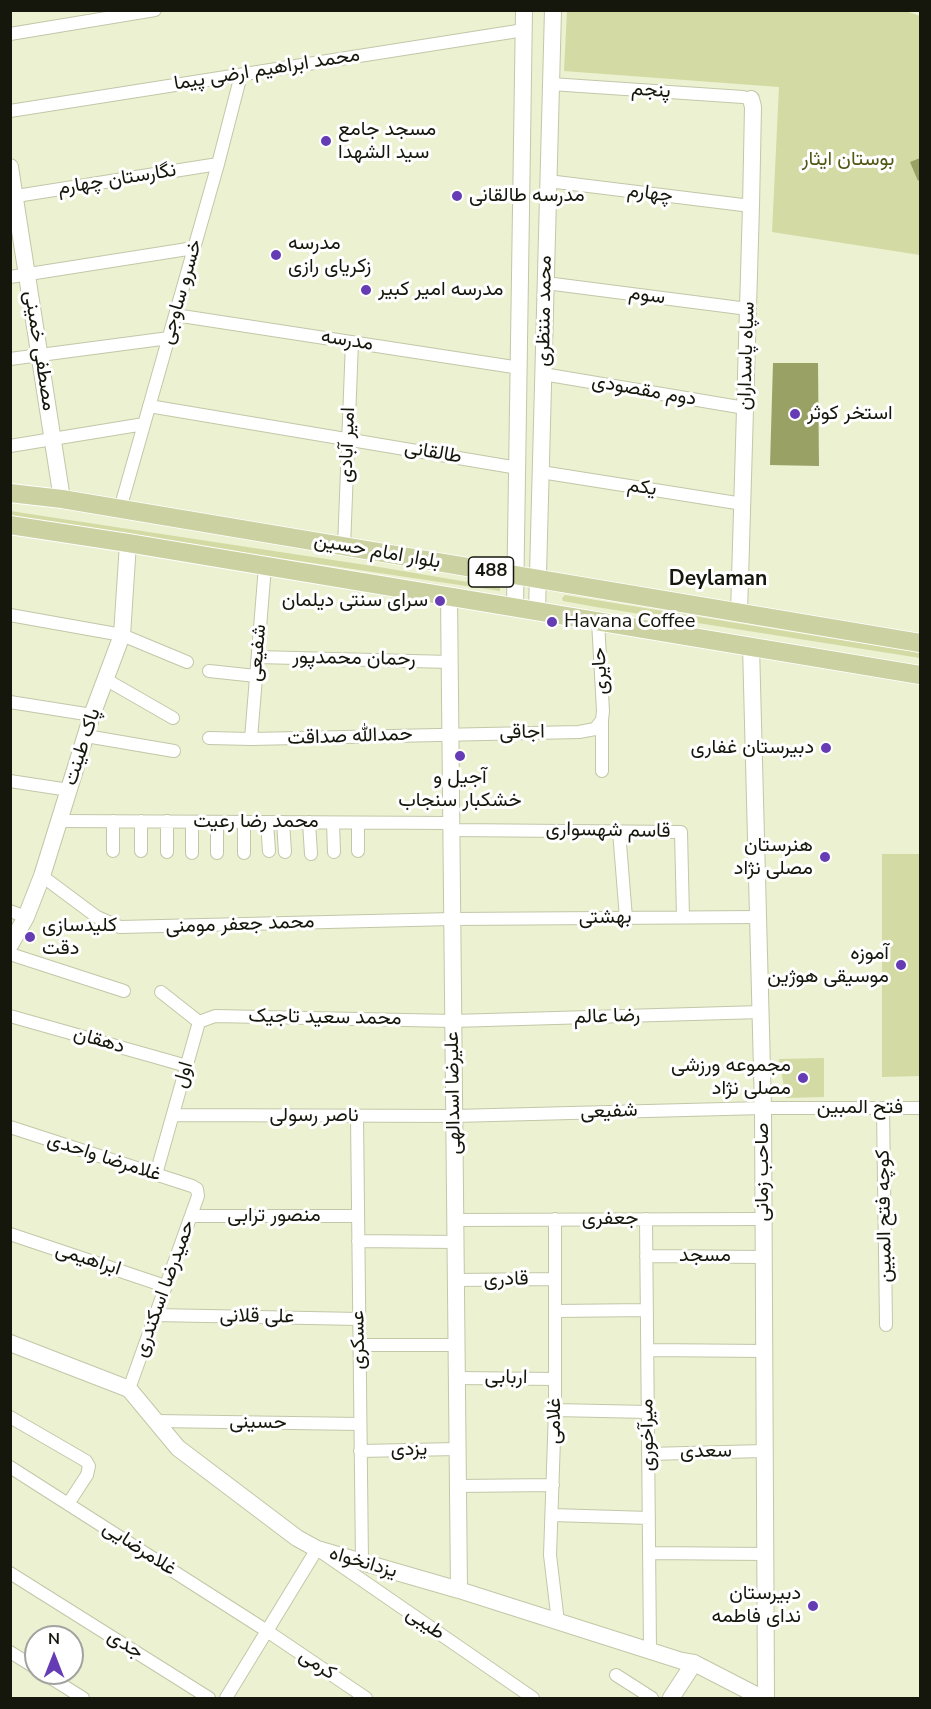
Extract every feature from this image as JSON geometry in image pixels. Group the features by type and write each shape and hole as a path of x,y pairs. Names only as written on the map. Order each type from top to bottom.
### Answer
{"main road":[{"name":"بلوار امام حسین","path":"10,493 120,509 921,643"},
{"name":"بلوار امام حسین","path":"10,525 921,675"}],"street":[{"path":"10,34 155,10"},
{"name":"محمد منتظری","path":"515,607 525,10"},
{"name":"محمد منتظری","path":"537,611 553,10"},
{"name":"محمد ابراهیم ارضی پیما","path":"10,111 524,30"},
{"name":"خسرو ساوجی","path":"120,509 241,75"},
{"name":"پنجم","path":"551,84 751,99"},
{"name":"سپاه پاسداران","path":"739,613 752,206 753,107 751,99"},
{"name":"نگارستان چهارم","path":"13,196 218,164"},
{"name":"مصطفی خمینی","path":"10,167 19,276 39,355 62,500"},
{"name":"چهارم","path":"549,181 752,206"},
{"path":"19,276 194,248"},
{"name":"سوم","path":"546,282 748,309"},
{"name":"مدرسه","path":"175,315 520,368"},
{"path":"10,359 169,338"},
{"name":"امیر آبادی","path":"344,547 352,342"},
{"name":"دوم مقصودی","path":"543,374 746,408"},
{"name":"طالقانی","path":"149,406 518,468"},
{"path":"10,446 144,423"},
{"name":"یکم","path":"541,472 743,504"},
{"path":"518,518 540,521"},
{"name":"پاک طینت","path":"10,945 18,914 42,876 92,715 122,635 128,543"},
{"name":"شفیعی","path":"251,740 265,566"},
{"name":"علیرضا اسدالهی","path":"449,596 459,1590"},
{"path":"10,615 122,635 186,662"},
{"name":"حایری","path":"598,621 603,711 598,725 602,771"},
{"name":"صاحب زمانی","path":"751,646 763,1108 764,1698"},
{"name":"رحمان محمدپور","path":"258,657 450,662"},
{"path":"209,671 256,676"},
{"path":"105,679 172,718"},
{"path":"10,702 92,715"},
{"name":"اجاقی","path":"449,734 579,732 598,725"},
{"name":"حمدالله صداقت","path":"209,738 251,740 449,734"},
{"path":"86,736 174,751"},
{"path":"10,781 69,790"},
{"name":"محمد رضا رعیت","path":"60,821 309,822 451,827"},
{"path":"113,821 113,851"},
{"path":"141,821 141,850"},
{"path":"167,821 167,852"},
{"path":"192,822 192,853"},
{"path":"217,822 217,853"},
{"path":"243,822 244,853"},
{"path":"267,822 268,851"},
{"path":"283,822 285,852"},
{"path":"309,822 311,854"},
{"path":"333,823 334,852"},
{"path":"358,823 358,850"},
{"name":"قاسم شهسواری","path":"451,827 681,832 683,917"},
{"path":"620,831 626,918"},
{"name":"محمد جعفر مومنی","path":"42,876 97,917 120,927 453,919"},
{"name":"بهشتی","path":"453,919 758,917"},
{"path":"10,954 124,991"},
{"path":"160,992 199,1022"},
{"name":"رضا عالم","path":"453,1021 760,1012"},
{"name":"محمد سعید تاجیک","path":"199,1022 215,1016 453,1021"},
{"name":"دهقان","path":"10,1017 187,1066"},
{"name":"اول","path":"156,1174 199,1022"},
{"name":"شفیعی","path":"455,1116 763,1108"},
{"name":"فتح المبین","path":"763,1108 921,1108"},
{"name":"کوچه فتح المبین","path":"883,1108 886,1325"},
{"name":"ناصر رسولی","path":"173,1115 455,1116"},
{"name":"عسکری","path":"357,1117 362,1562"},
{"name":"غلامرضا واحدی","path":"10,1128 197,1189"},
{"name":"حمیدرضا اسکندری","path":"129,1389 198,1196 197,1189"},
{"name":"منصور ترابی","path":"191,1216 358,1216"},
{"name":"غلامی","path":"555,1219 555,1410 550,1555 558,1622"},
{"name":"میرآخوری","path":"646,1219 650,1650"},
{"name":"جعفری","path":"456,1220 763,1220"},
{"name":"ابراهیمی","path":"10,1234 165,1286"},
{"path":"358,1241 456,1242"},
{"name":"مسجد","path":"646,1256 764,1257"},
{"name":"قادری","path":"456,1280 555,1279"},
{"path":"555,1311 647,1310"},
{"name":"علی قلانی","path":"155,1315 359,1319"},
{"name":"یزدانخواه","path":"10,1343 129,1389 178,1448 297,1539 317,1549 459,1590 694,1663 764,1698"},
{"path":"359,1345 457,1345"},
{"path":"647,1350 764,1351"},
{"name":"اربابی","path":"457,1378 555,1379"},
{"path":"555,1410 648,1412"},
{"path":"10,1417 86,1461 89,1466 87,1475 68,1504"},
{"name":"حسینی","path":"156,1421 360,1424"},
{"name":"یزدی","path":"360,1451 457,1449"},
{"name":"سعدی","path":"648,1454 764,1451"},
{"name":"غلامرضایی","path":"10,1467 267,1631"},
{"path":"458,1486 553,1485"},
{"path":"552,1515 648,1518"},
{"path":"226,1698 317,1549"},
{"name":"طیبی","path":"317,1549 533,1698"},
{"path":"649,1553 765,1554"},
{"name":"جدی","path":"10,1573 209,1698"},
{"name":"کرمی","path":"267,1631 366,1698"},
{"path":"10,1652 24,1661"},
{"path":"671,1698 694,1663"},
{"path":"616,1674 652,1698"},
{"path":"62,1685 83,1698"}],"green space":[{"name":"بوستان ایثار","path":"903,10 920,16 920,255 772,232 779,87 564,71 567,11"},
{"path":"10,511 379,567 497,587 500,591 11,518"},
{"path":"565,595 920,653 920,658 596,607 563,601 562,598"},
{"name":"آموزه موسیقی هوژین","path":"882,854 920,854 920,1076 882,1077"},
{"name":"مجموعه ورزشی مصلی نژاد","path":"824,1058 824,1097 786,1098 779,1059"}],"shaded area":[{"path":"920,158 920,179 918,181 910,162"},
{"name":"استخر کوثر","path":"773,363 818,363 819,466 770,465"}],"place":[{"name":"مسجد جامع سید الشهدا","path":"326,141"},
{"name":"مدرسه طالقانی","path":"457,196"},
{"name":"مدرسه زکریای رازی","path":"276,255"},
{"name":"مدرسه امیر کبیر","path":"366,290"},
{"name":"استخر کوثر","path":"795,414"},
{"name":"سرای سنتی دیلمان","path":"440,601"},
{"name":"Havana Coffee","path":"552,622"},
{"name":"دبیرستان غفاری","path":"826,748"},
{"name":"آجیل و خشکبار سنجاب","path":"460,756"},
{"name":"هنرستان مصلی نژاد","path":"825,857"},
{"name":"کلیدسازی دقت","path":"30,937"},
{"name":"آموزه موسیقی هوژین","path":"901,965"},
{"name":"مجموعه ورزشی مصلی نژاد","path":"803,1078"},
{"name":"دبیرستان ندای فاطمه","path":"813,1606"}],"district":[{"name":"Deylaman","path":"718,580"}]}
